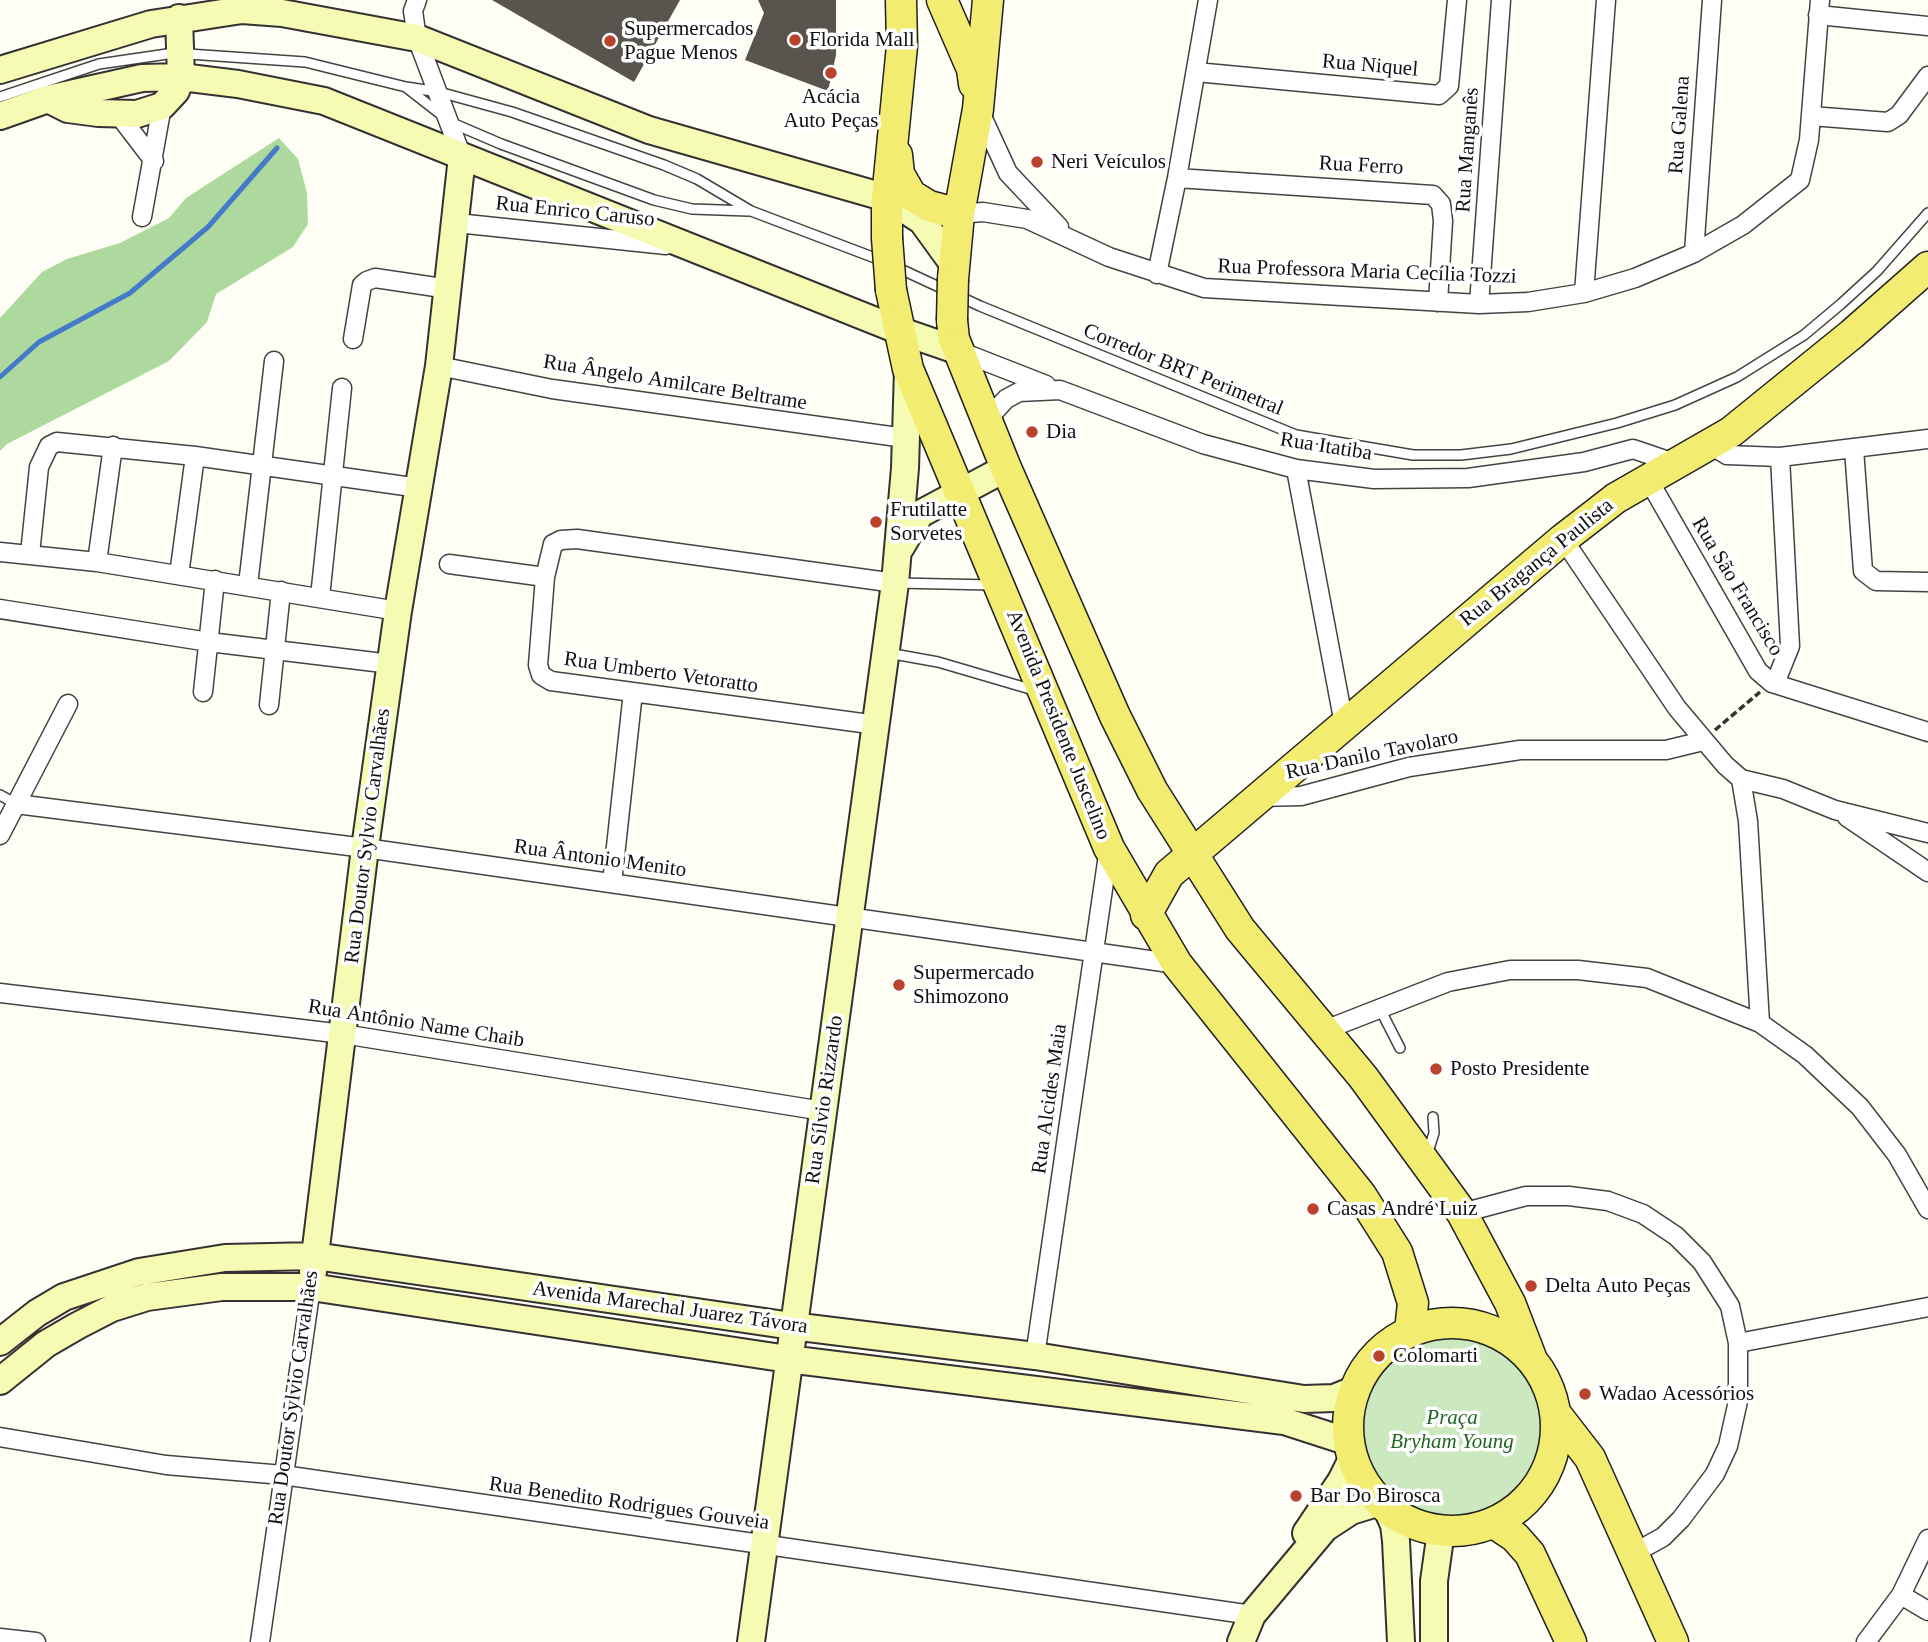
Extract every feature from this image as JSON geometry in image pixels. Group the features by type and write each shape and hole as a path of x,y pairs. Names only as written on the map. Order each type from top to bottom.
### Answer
{"main road":[{"path":"942,0 972,69 978,109"},
{"path":"988,0 978,109 962,200 954,272 953,320 959,351 986,421 1115,716 1152,790 1240,929 1325,1030 1425,1160 1462,1213 1510,1303 1532,1360 1543,1376 1556,1414 1590,1458 1672,1642"},
{"path":"910,17 933,20 949,36 972,69"},
{"name":"Avenida Presidente Juscelino","path":"910,17 887,198 891,290 908,369 957,494 1000,586 1109,848 1177,964 1360,1195 1397,1252 1413,1303 1410,1331"},
{"path":"895,127 899,174 904,186 918,201 929,206 962,200"},
{"name":"Rua Bragança Paulista","path":"1899,292 1928,256"},
{"name":"Rua Bragança Paulista","path":"1146,915 1169,874 1563,539 1616,498 1721,439 1928,267"},
{"path":"1532,1360 1505,1337 1472,1324 1440,1324 1410,1331 1373,1358 1354,1390 1349,1415 1351,1450 1383,1504 1412,1523 1441,1531 1468,1530 1494,1523 1517,1509 1535,1490 1549,1467 1556,1441 1556,1414"},
{"path":"1494,1523 1515,1537 1530,1553 1571,1642"}],"street":[{"path":"417,0 413,12 417,38"},
{"path":"1157,274 1208,0"},
{"name":"Rua Niquel","path":"1196,72 1439,95 1449,86 1457,0"},
{"name":"Rua Manganês","path":"1479,304 1501,0"},
{"path":"1584,293 1606,0"},
{"name":"Rua Galena","path":"1694,253 1712,0"},
{"path":"0,70 123,31 214,7 282,13 417,38 649,130 887,198 922,220 954,272"},
{"path":"1819,7 1928,26"},
{"name":"Rua Professora Maria Cecília Tozzi","path":"962,200 983,212 1013,215 1066,234 1109,257 1204,288 1479,304 1528,302 1584,293 1635,278 1694,253 1743,225 1800,180 1806,161 1811,116 1819,7"},
{"path":"48,99 80,112 137,114 162,106 176,91 181,66 179,18"},
{"name":"Rua Doutor Sylvio Carvalhães","path":"260,1642 315,1256 365,848 398,611 439,366 457,223 462,157 452,123 417,38"},
{"path":"0,116 48,99 181,66 238,84 324,101 898,330 1060,390"},
{"path":"1811,116 1888,122 1899,115 1928,76"},
{"path":"142,217 162,106"},
{"name":"Rua Professora Maria Cecília Tozzi","path":"978,109 1008,173 1066,234"},
{"path":"118,114 154,162"},
{"name":"Rua Ferro","path":"1177,178 1433,195 1441,204 1443,221 1438,302"},
{"name":"Rua Enrico Caruso","path":"457,223 689,247"},
{"path":"353,339 360,292 367,281 375,278 449,289"},
{"path":"248,585 274,361"},
{"name":"Rua Ângelo Amilcare Beltrame","path":"439,366 552,389 905,448"},
{"name":"Rua Sílvio Rizzardo","path":"751,1642 792,1326 886,653 905,448 908,369"},
{"path":"320,597 342,388"},
{"name":"Rua Itatiba","path":"986,421 1006,399 1019,392 1060,390 1203,444 1296,469 1374,479 1468,478 1584,462 1633,449 1677,464"},
{"path":"1721,439 1727,455 1746,458 1780,457 1928,439"},
{"path":"30,554 39,467 49,446 72,442 195,456 419,488"},
{"path":"97,562 113,446"},
{"path":"905,448 918,494 925,500 957,494"},
{"path":"1854,449 1863,571 1876,581 1928,582"},
{"path":"179,575 195,456"},
{"path":"1772,683 1784,664 1790,646 1780,457"},
{"name":"Rua Sílvio Rizzardo","path":"895,570 913,521 1006,468"},
{"path":"1296,469 1344,724"},
{"name":"Rua São Francisco","path":"1648,479 1753,662 1772,683 1928,732"},
{"name":"Rua Umberto Vetoratto","path":"877,725 551,681 541,675 537,649 545,577 553,544 561,540 577,539 895,570"},
{"path":"1563,539 1676,708 1703,741 1741,779 1783,789 1836,810 1928,833"},
{"path":"0,552 97,562 398,611"},
{"path":"449,564 545,577"},
{"path":"203,692 215,580"},
{"path":"270,705 281,591"},
{"path":"0,610 209,642 391,664"},
{"path":"612,883 633,692"},
{"path":"0,835 68,704"},
{"name":"Rua Danilo Tavolaro","path":"1258,797 1301,796 1409,767 1498,753 1619,748 1666,750 1703,741"},
{"path":"1741,779 1748,821 1760,1023"},
{"name":"Rua Ântonio Menito","path":"16,804 365,848 1095,950 1177,964"},
{"path":"1836,810 1928,872"},
{"name":"Rua Alcides Maia","path":"1035,1356 1109,848"},
{"path":"1325,1030 1378,1007 1448,982 1510,970 1578,971 1647,978 1760,1023 1805,1055 1860,1107 1897,1155 1928,1209"},
{"name":"Rua Antônio Name Chaib","path":"0,993 343,1034 823,1111"},
{"path":"1462,1213 1526,1196 1608,1200 1643,1214 1676,1236 1702,1262 1730,1306 1738,1343 1738,1401 1728,1446 1715,1474 1663,1537 1634,1553"},
{"name":"Avenida Marechal Juarez Távora","path":"0,1342 37,1312 64,1297 139,1272 225,1258 315,1256 792,1326 1035,1356 1304,1399 1334,1398 1354,1390"},
{"name":"Avenida Marechal Juarez Távora","path":"0,1381 56,1338 112,1308 147,1297 222,1287 310,1287 788,1359 1284,1421 1351,1450"},
{"path":"1738,1343 1928,1307"},
{"name":"Rua Benedito Rodrigues Gouveia","path":"0,1437 166,1465 283,1475 764,1546 1258,1608"},
{"path":"1241,1642 1258,1608 1341,1481 1351,1450"},
{"path":"1258,1608 1332,1522 1357,1508 1383,1504 1394,1525 1401,1642"},
{"path":"1434,1642 1434,1581 1441,1531"},
{"path":"1866,1642 1901,1595 1928,1539"},
{"path":"1901,1595 1928,1611"},
{"path":"0,1638 36,1642"}],"lane":[{"name":"Corredor BRT Perimetral","path":"0,97 99,64 181,66 305,62 406,87 439,92 512,112 664,165 697,179 751,211 872,256 980,306 1296,435 1413,455 1461,455 1511,449 1617,424 1675,405 1737,377 1804,335 1841,304 1877,271 1928,214"},
{"name":"Corredor BRT Perimetral","path":"406,87 452,123 500,145 654,200 692,209 751,211"},
{"path":"895,570 1000,586"},
{"path":"886,653 938,662 1045,694"},
{"path":"0,795 16,804"},
{"path":"1378,1007 1399,1048"},
{"path":"1425,1160 1434,1133 1433,1117"}],"path":[{"path":"1703,741 1772,683"}],"green space":[{"path":"279,138 298,159 307,193 308,224 293,247 216,294 207,322 169,361 7,444 0,451 0,318 42,272 67,259 120,243 169,218 186,198"},
{"name":"Praça Bryham Young","path":"1453,1336 1489,1343 1519,1364 1540,1394 1547,1430 1540,1466 1519,1496 1489,1517 1453,1524 1417,1517 1387,1496 1366,1466 1359,1430 1366,1394 1387,1364 1417,1343"}],"building":[{"name":"Supermercados Pague Menos","path":"492,0 680,0 634,82"},
{"name":"Florida Mall","path":"758,0 836,0 836,55 828,91 745,60 764,13"}],"waterway":[{"path":"0,377 39,342 130,293 208,227 277,148"}],"place":[{"name":"Florida Mall","path":"795,40"},
{"name":"Supermercados Pague Menos","path":"610,41"},
{"name":"Acácia Auto Peças","path":"831,73"},
{"name":"Neri Veículos","path":"1037,162"},
{"name":"Dia","path":"1032,432"},
{"name":"Frutilatte Sorvetes","path":"876,522"},
{"name":"Supermercado Shimozono","path":"899,985"},
{"name":"Posto Presidente","path":"1436,1069"},
{"name":"Casas André Luiz","path":"1313,1209"},
{"name":"Delta Auto Peças","path":"1531,1286"},
{"name":"Colomarti","path":"1379,1356"},
{"name":"Wadao Acessórios","path":"1585,1394"},
{"name":"Bar Do Birosca","path":"1296,1496"}]}
